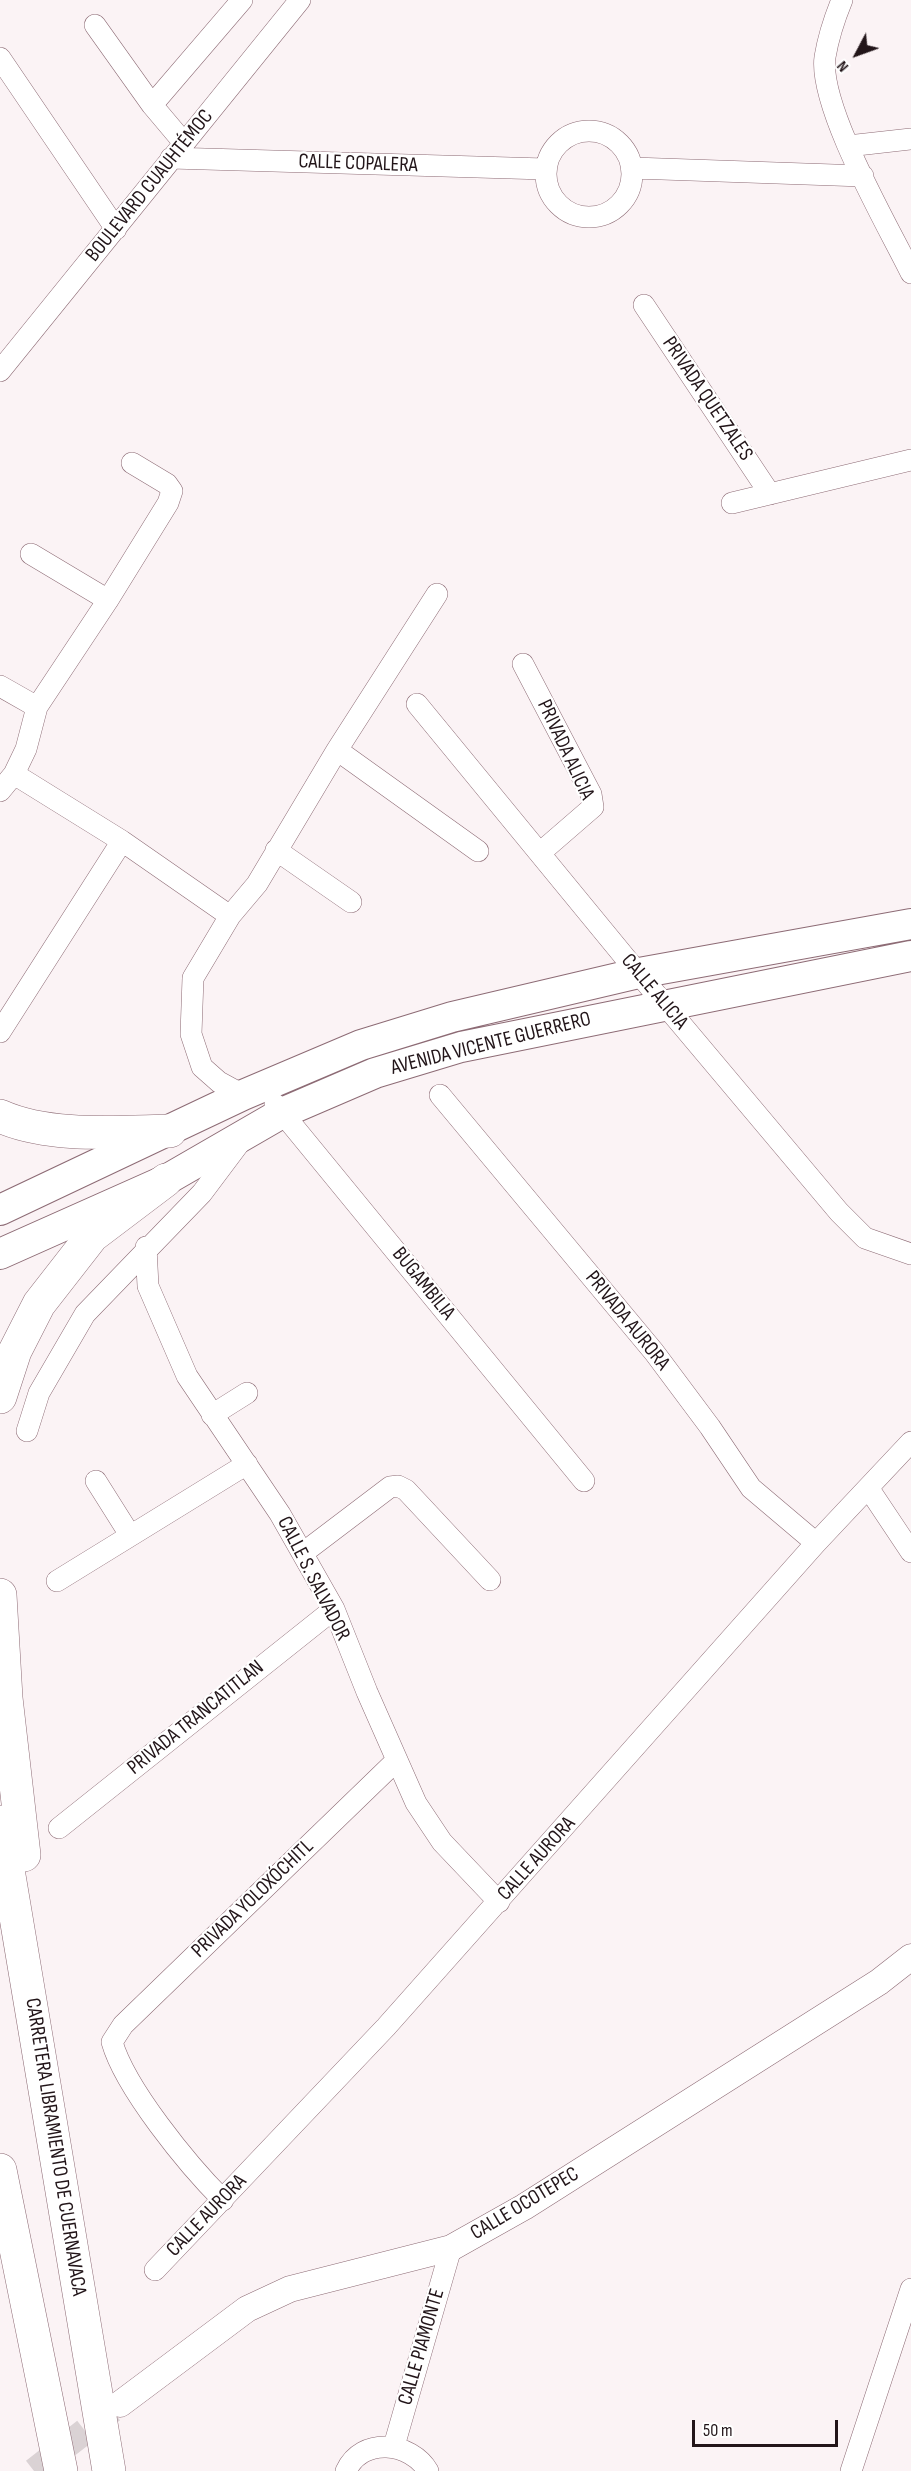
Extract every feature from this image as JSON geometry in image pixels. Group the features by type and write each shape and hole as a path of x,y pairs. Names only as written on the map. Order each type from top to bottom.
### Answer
{"highway":[{"path":"0,1116 39,1128 103,1132 170,1131"},
{"path":"0,1397 15,1351 46,1295 92,1236 166,1180"},
{"path":"0,1595 6,1698 32,1922 30,1997"},
{"name":"CARRETERA LIBRAMIENTO DE CUERNAVACA","path":"0,1822 109,2471"},
{"path":"0,2170 61,2471"}],"main road":[{"name":"AVENIDA VICENTE GUERRERO","path":"0,1210 253,1091 361,1045 452,1017 639,973 911,924"},
{"name":"AVENIDA VICENTE GUERRERO","path":"0,1254 166,1180 244,1138 282,1113 375,1072 419,1059 665,1004 911,956"},
{"path":"91,1168 107,1207"}],"street":[{"path":"152,105 242,0"},
{"name":"BOULEVARD CUAUHTÉMOC","path":"0,371 300,0"},
{"path":"842,0 824,59 835,114 848,146 911,273"},
{"path":"95,25 152,105 178,151"},
{"path":"0,58 116,229"},
{"path":"581,130 596,130 621,143 633,168 631,187 622,203 608,214 590,218 572,214 557,203 548,188 545,169 549,156 557,144 568,135 581,130"},
{"path":"848,146 911,140"},
{"name":"CALLE COPALERA","path":"178,151 545,169"},
{"path":"633,168 863,176"},
{"name":"PRIVADA QUETZALES","path":"644,304 770,494"},
{"path":"732,503 911,460"},
{"path":"0,791 14,774 26,749 37,707 108,600 168,503 172,490 167,484 132,463"},
{"path":"31,554 108,600"},
{"path":"253,1091 219,1082 202,1067 191,1034 193,978 230,916 257,884 337,750 437,594"},
{"name":"PRIVADA ALICIA","path":"523,664 591,794 593,807 541,852"},
{"path":"0,686 37,707"},
{"name":"CALLE ALICIA","path":"417,704 838,1212 865,1238 911,1254"},
{"path":"337,750 478,851"},
{"path":"14,774 122,841 230,916"},
{"path":"0,1032 122,841"},
{"path":"276,850 351,902"},
{"name":"BUGAMBILIA","path":"253,1091 282,1113 584,1481"},
{"name":"PRIVADA AURORA","path":"440,1095 654,1352 710,1427 751,1488 816,1543"},
{"path":"27,1431 39,1393 66,1343 85,1314 146,1247 202,1193 244,1138"},
{"name":"CALLE S. SALVADOR","path":"146,1247 148,1286 187,1376 247,1464 303,1553 334,1609 416,1803 442,1842 499,1902"},
{"path":"212,1415 247,1393"},
{"name":"CALLE AURORA","path":"155,2270 223,2200 499,1902 816,1543 911,1442"},
{"path":"57,1581 247,1464"},
{"path":"96,1481 130,1535"},
{"path":"303,1553 390,1486 398,1486 406,1490 490,1580"},
{"path":"869,1488 911,1552"},
{"name":"PRIVADA TRANCATITLAN","path":"59,1828 334,1609"},
{"name":"PRIVADA YOLOXÓCHITL","path":"223,2200 198,2175 151,2111 117,2059 112,2042 123,2025 397,1760"},
{"name":"CALLE OCOTEPEC","path":"120,2404 247,2309 290,2289 451,2248 524,2207 879,1982 911,1957"},
{"name":"CALLE PIAMONTE","path":"394,2446 451,2248"},
{"path":"851,2471 911,2289"},
{"path":"346,2471 360,2454 376,2447 394,2446 410,2452 428,2471"}],"tunnel":[{"path":"34,2471 112,2410"}]}
